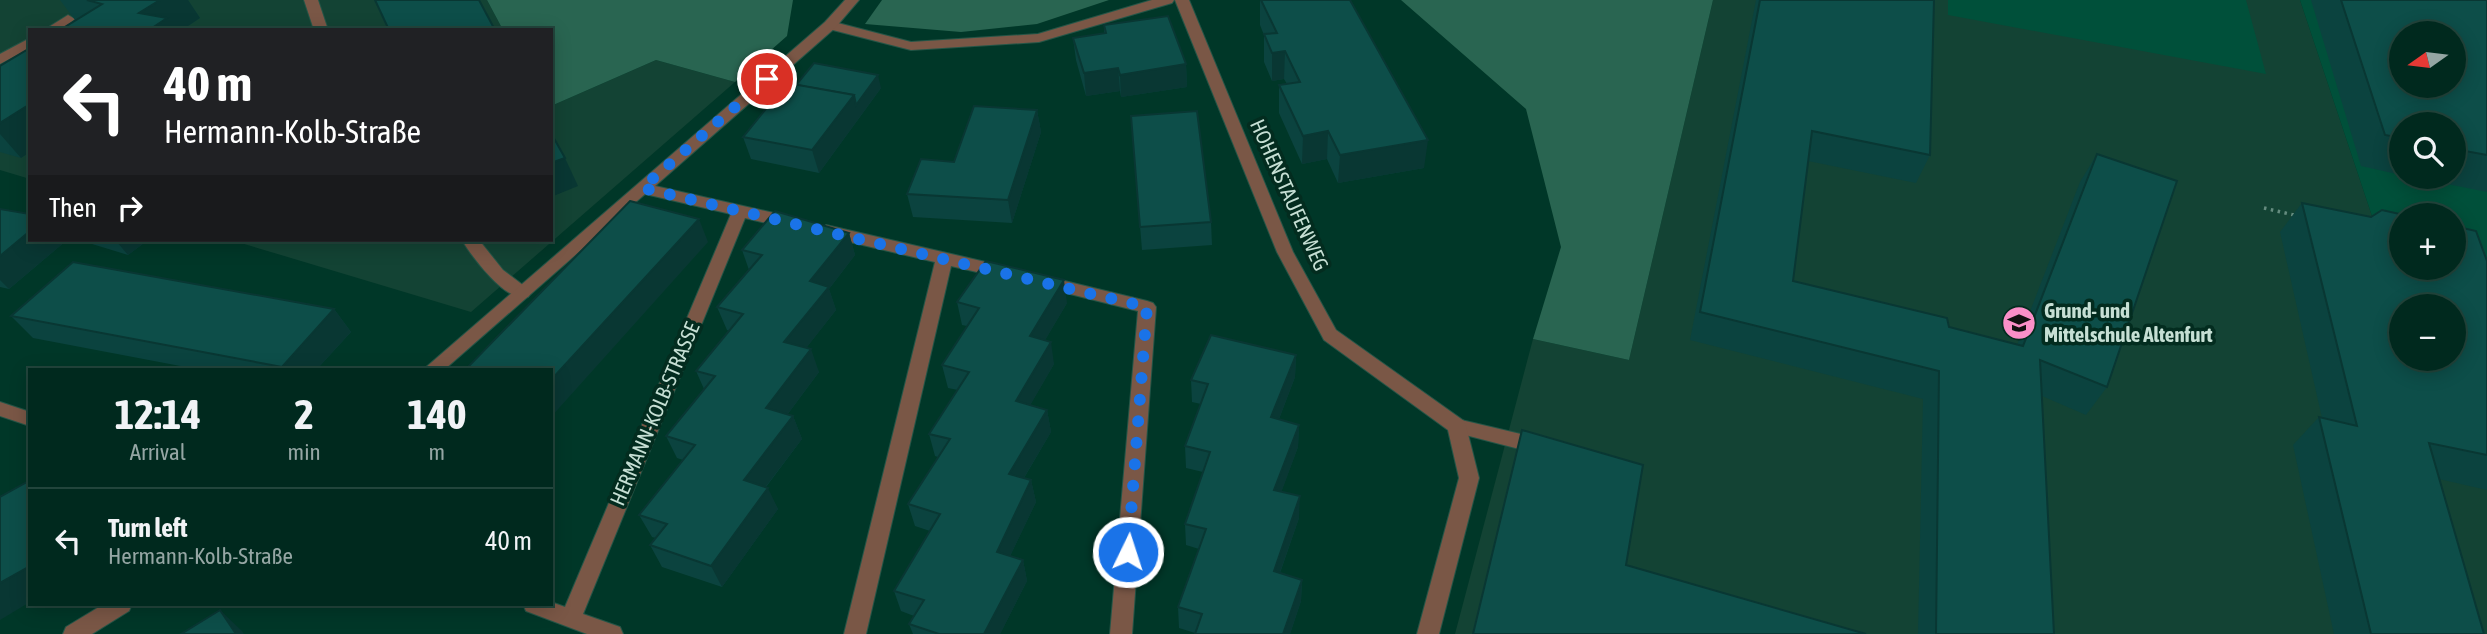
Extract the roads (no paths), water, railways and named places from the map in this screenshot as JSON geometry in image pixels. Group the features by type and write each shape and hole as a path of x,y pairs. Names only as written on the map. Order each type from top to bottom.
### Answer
{"street":[{"path":"311,0 320,28"},
{"path":"434,368 830,25 852,0"},
{"path":"830,25 911,46 1039,38 1167,0"},
{"name":"HOHENSTAUFENWEG","path":"1182,0 1285,252 1330,335 1457,426"},
{"path":"54,28 74,16"},
{"path":"0,60 28,43"},
{"path":"642,188 1147,307 1121,634"},
{"name":"HERMANN-KOLB-STRASSE","path":"571,618 740,211"},
{"path":"472,242 497,274 522,293"},
{"path":"855,634 944,258"},
{"path":"0,409 28,418"},
{"path":"1428,634 1469,478 1457,426 1559,451"},
{"path":"74,634 118,606"},
{"path":"538,606 612,634"}],"place":[{"name":"Grund- und Mittelschule Altenfurt","path":"2019,323"}]}
